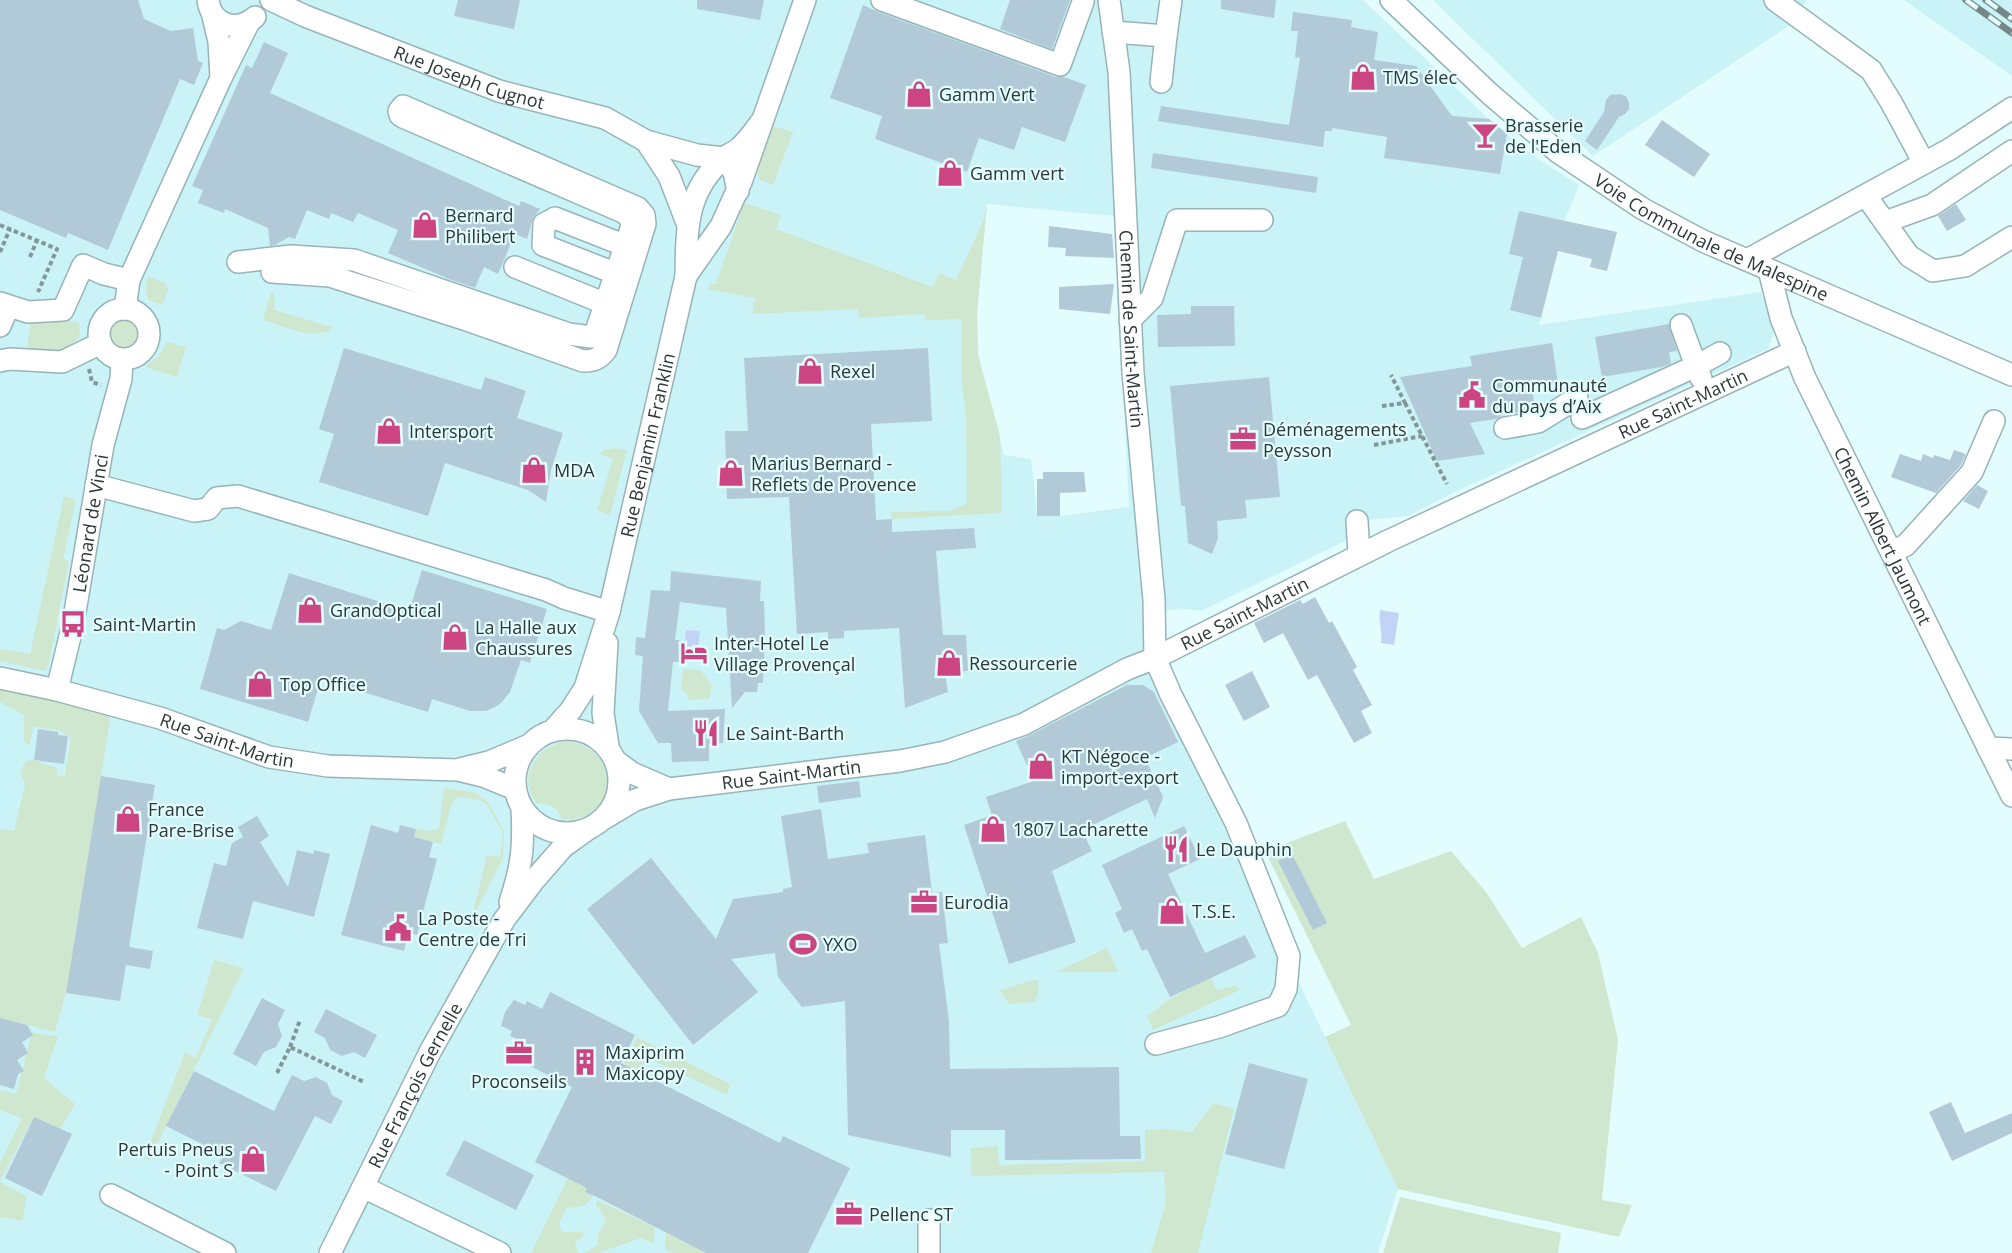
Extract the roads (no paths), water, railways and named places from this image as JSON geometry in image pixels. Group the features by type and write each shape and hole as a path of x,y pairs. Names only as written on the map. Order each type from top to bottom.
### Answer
{"street":[{"path":"800,21 805,0"},
{"path":"686,276 721,226 738,191 751,160 761,122 800,21 811,0"},
{"path":"882,0 1060,66 1083,2"},
{"name":"Chemin de Saint-Martin","path":"1109,0 1119,72 1133,373 1154,600 1155,658"},
{"path":"1161,82 1171,0"},
{"name":"Voie Communale de Malespine","path":"1391,0 1490,94 1558,152 1642,209 1703,241 2012,375"},
{"path":"1775,0 1871,70 1924,163"},
{"path":"211,8 219,42 221,78"},
{"name":"Rue Joseph Cugnot","path":"211,8 226,25 242,25 260,9 297,9 499,91 605,118 646,141 697,155 724,158"},
{"path":"125,309 129,280 221,78 260,9"},
{"path":"1113,32 1166,36"},
{"path":"238,262 291,256 354,260 581,337 591,337 596,332 606,304 626,246 632,219 623,213 403,117 399,111 404,106 638,208 644,215 645,224 606,350 600,357 583,361 467,320 330,276 272,272"},
{"path":"1747,260 1950,149 2012,108"},
{"path":"686,276 687,223 693,200 702,184 724,158 748,139 761,122"},
{"name":"Rue Joseph Cugnot","path":"646,141 669,176 693,200"},
{"path":"1885,222 1932,205 2012,151"},
{"path":"724,158 734,172 738,191"},
{"name":"Rue Joseph Cugnot","path":"669,176 687,223"},
{"path":"1866,196 1909,256 1933,271 1965,266 2012,237"},
{"path":"693,200 727,211"},
{"path":"616,274 543,245 544,224 555,218 626,246"},
{"path":"1130,320 1152,298 1177,220 1262,220"},
{"path":"3,312 63,310 82,265 104,274 129,280"},
{"path":"515,267 606,304"},
{"name":"Chemin Albert Jaumont","path":"1769,270 1781,318 1805,378 2012,795"},
{"name":"Rue Benjamin Franklin","path":"553,730 571,710 585,688 609,612 686,276"},
{"path":"125,309 142,316 149,334 147,344 141,352 133,357 122,359 106,351 99,334 100,326 106,316 115,310 125,309"},
{"path":"1681,325 1708,392"},
{"path":"0,361 10,359 62,362 101,343"},
{"name":"Rue Saint-Martin","path":"504,920 563,847 635,800 669,789 900,761 945,752 1024,724 1127,669 1155,658 1359,555 1795,351"},
{"path":"1505,428 1538,422 1579,408 1696,366 1720,353"},
{"name":"Léonard de Vinci","path":"57,690 73,624 103,444 121,379 122,359"},
{"path":"1892,552 1906,545 1972,472 1994,421"},
{"path":"96,485 194,511 208,509 217,498 238,496 546,590 609,612"},
{"path":"1357,521 1359,555"},
{"name":"Rue Benjamin Franklin","path":"609,612 603,713 612,754"},
{"path":"1155,658 1171,695 1236,823 1289,956 1286,989 1278,1006 1220,1027 1156,1044"},
{"name":"Rue Saint-Martin","path":"0,678 57,690 160,718 269,757 328,766 458,770 483,776 518,799"},
{"path":"504,920 520,872 524,836 516,766 527,746 539,736 553,730 573,728 592,734 632,773 669,789"},
{"name":"Rue Saint-Martin","path":"458,770 489,762 527,746"},
{"path":"1988,748 2012,750"},
{"path":"518,799 535,822 551,831 570,834 596,824 616,802 621,782 612,754"},
{"name":"Rue François Gernelle","path":"330,1253 431,1050 504,920"},
{"path":"363,1187 500,1253"},
{"path":"111,1195 225,1253"},
{"path":"929,1220 929,1253"}],"railway":[{"path":"1966,0 2012,33"},
{"path":"1986,0 2012,19"}],"place":[{"name":"TMS élec","path":"1363,77"},
{"name":"Gamm Vert","path":"919,94"},
{"name":"Brasserie de l'Eden","path":"1485,135"},
{"name":"Gamm vert","path":"950,173"},
{"name":"Bernard Philibert","path":"425,225"},
{"name":"Rexel","path":"810,371"},
{"name":"Communauté du pays d’Aix","path":"1472,395"},
{"name":"Intersport","path":"389,431"},
{"name":"Déménagements Peysson","path":"1243,439"},
{"name":"MDA","path":"534,470"},
{"name":"Marius Bernard - Reflets de Provence","path":"731,473"},
{"name":"GrandOptical","path":"310,610"},
{"name":"Saint-Martin","path":"73,624"},
{"name":"La Halle aux Chaussures","path":"455,637"},
{"name":"Inter-Hotel Le Village Provençal","path":"694,653"},
{"name":"Ressourcerie","path":"949,663"},
{"name":"Top Office","path":"260,684"},
{"name":"Le Saint-Barth","path":"706,733"},
{"name":"KT Négoce - import-export","path":"1041,766"},
{"name":"France Pare-Brise","path":"128,819"},
{"name":"1807 Lacharette","path":"993,829"},
{"name":"Le Dauphin","path":"1176,849"},
{"name":"Eurodia","path":"924,902"},
{"name":"T.S.E.","path":"1172,911"},
{"name":"La Poste - Centre de Tri","path":"398,928"},
{"name":"YXO","path":"803,944"},
{"name":"Proconseils","path":"519,1053"},
{"name":"Maxiprim Maxicopy","path":"585,1062"},
{"name":"Pertuis Pneus - Point S","path":"253,1159"},
{"name":"Pellenc ST","path":"849,1214"}]}
